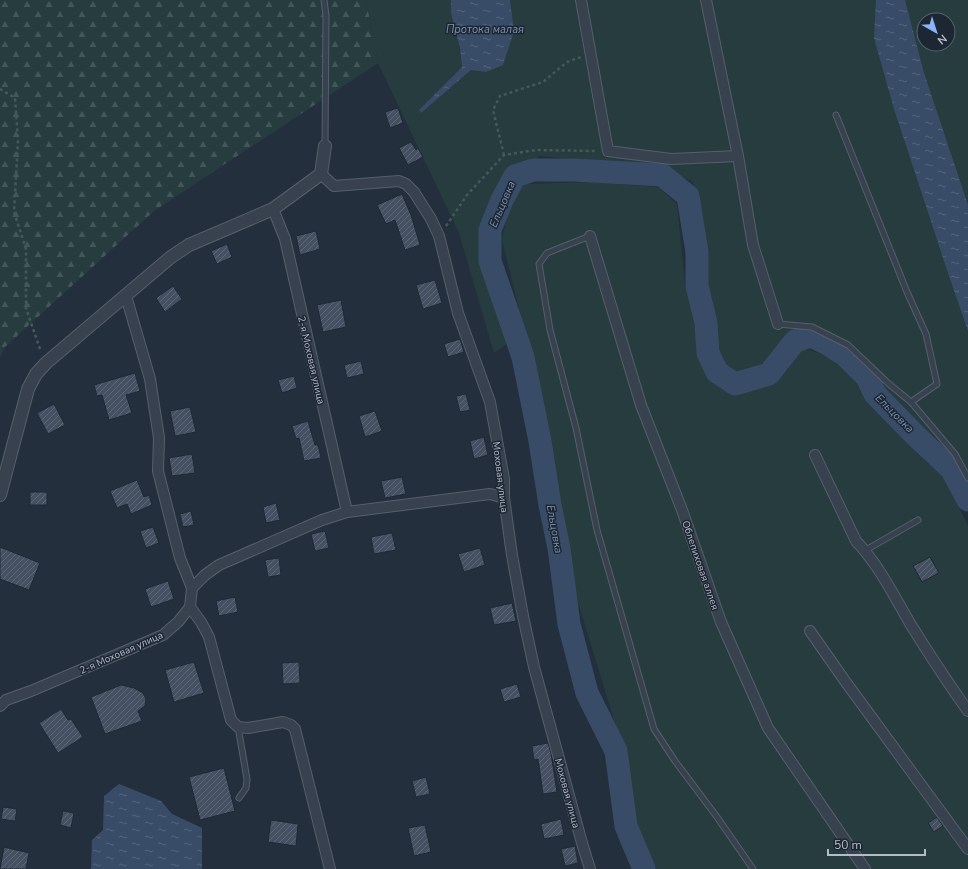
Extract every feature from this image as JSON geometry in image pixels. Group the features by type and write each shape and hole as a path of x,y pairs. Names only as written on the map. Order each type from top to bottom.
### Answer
{"street":[{"path":"581,0 608,151 671,159 738,156"},
{"path":"706,0 738,156 753,245 778,324"},
{"path":"0,495 28,389 36,374 46,363 171,257 189,245 273,209 321,174 325,146"},
{"name":"Моховая улица","path":"321,174 334,186 399,181 406,184 414,192 431,219 438,236 458,313 490,402 504,479 504,498 513,562 523,616 534,667 590,869"},
{"name":"2-я Моховая улица","path":"273,209 285,239 347,512"},
{"name":"Облепиховая аллея","path":"590,236 641,405 682,510 721,622 768,728 865,869"},
{"path":"126,296 150,379 159,438 158,471 180,558 192,588 190,607 201,622 209,637 231,720 238,727 248,728 283,722 292,725 295,729 330,869"},
{"path":"815,455 856,540 866,550 916,632 968,711"},
{"path":"192,588 219,564 322,520 347,512 490,494 504,498"},
{"name":"2-я Моховая улица","path":"0,706 6,700 31,691 163,635 178,622 190,607"},
{"path":"810,631 968,849"}],"lane":[{"path":"324,0 326,16 325,146"},
{"path":"836,115 906,292 926,334 936,384 910,402"},
{"path":"590,236 547,253 539,264 550,330 576,428 597,530 654,729 753,869"},
{"path":"778,324 812,327 848,346 910,402 955,454 968,478"},
{"path":"866,550 918,520"},
{"path":"238,727 247,779 246,788 239,798"}],"path":[{"path":"504,155 493,110 500,96 543,82 567,62 583,56"},
{"path":"0,89 15,98 18,141 14,212 26,249 26,308 46,363"},
{"path":"438,236 467,195 504,155 536,150 608,151"}],"green space":[{"path":"0,0 366,0 378,63 154,211 5,347 0,358"},
{"path":"366,0 451,0 451,14 460,48 462,67 419,110 421,113 471,70 486,72 514,31 510,0 968,0 968,490 957,469 851,353 839,344 823,336 806,329 790,333 764,367 735,375 722,368 715,351 714,328 706,272 703,226 693,182 664,167 539,156 506,199 493,261 508,343 494,353 459,233 378,63"},
{"path":"590,182 658,187 677,204 685,284 708,378 738,393 777,381 801,348 830,356 853,377 870,403 918,454 946,480 968,526 968,869 653,869 636,830 625,756 577,599 537,382 502,240 508,212 523,184"}],"water":[{"name":"Протока малая","path":"451,0 510,0 514,31 503,65 486,72 471,70 421,113 419,110 462,67 460,48 451,14"},
{"path":"876,0 905,0 916,42 916,52 919,52 924,73 968,205 968,331 894,109 874,38"},
{"path":"119,784 161,801 172,814 202,828 202,869 91,869 92,840 103,830 104,796"}],"building":[{"path":"398,108 403,123 390,128 385,112"},
{"path":"411,142 416,150 418,148 423,157 408,165 399,148"},
{"path":"402,194 411,215 420,245 405,250 395,220 386,224 377,205"},
{"path":"316,231 320,249 300,255 296,236"},
{"path":"227,244 232,257 217,264 211,251"},
{"path":"435,280 442,303 423,309 416,285"},
{"path":"173,286 182,299 165,312 156,298"},
{"path":"341,300 346,327 323,332 317,305"},
{"path":"460,339 464,352 448,357 444,344"},
{"path":"361,361 364,374 347,378 344,365"},
{"path":"135,373 140,391 126,395 132,413 109,420 102,395 97,396 94,385"},
{"path":"294,376 297,388 282,393 278,380"},
{"path":"466,394 470,410 460,412 456,396"},
{"path":"54,404 65,425 48,434 37,413"},
{"path":"190,407 196,432 175,436 170,411"},
{"path":"375,411 382,431 365,437 359,416"},
{"path":"308,421 315,445 318,445 321,458 304,461 299,438 296,439 292,426"},
{"path":"484,437 488,455 474,459 470,441"},
{"path":"192,454 195,473 172,476 169,458"},
{"path":"402,477 406,494 385,498 381,481"},
{"path":"137,480 144,497 149,495 152,505 131,514 127,504 117,508 110,491"},
{"path":"30,492 47,492 47,505 30,505"},
{"path":"276,503 280,520 266,523 263,507"},
{"path":"191,511 194,525 183,527 180,514"},
{"path":"153,527 159,543 146,548 140,531"},
{"path":"325,531 329,548 315,551 311,534"},
{"path":"392,533 396,550 374,554 371,537"},
{"path":"0,547 40,563 29,590 0,579"},
{"path":"480,548 485,565 464,572 458,554"},
{"path":"930,557 939,573 922,582 913,566"},
{"path":"279,558 281,575 268,577 265,560"},
{"path":"168,581 174,599 151,607 145,589"},
{"path":"235,597 238,612 219,616 216,601"},
{"path":"512,603 516,621 494,625 490,608"},
{"path":"194,662 204,693 174,702 165,670"},
{"path":"299,662 300,683 283,684 282,663"},
{"path":"517,684 521,697 504,702 500,689"},
{"path":"121,685 134,688 143,693 146,699 145,706 138,711 142,721 105,734 91,697"},
{"path":"61,709 68,720 71,719 83,737 58,753 39,723"},
{"path":"548,743 557,792 543,794 538,759 534,760 532,746"},
{"path":"224,768 235,811 200,820 189,777"},
{"path":"426,777 430,794 416,797 412,781"},
{"path":"3,807 17,809 15,821 1,819"},
{"path":"63,811 74,813 71,828 60,825"},
{"path":"937,817 943,826 934,832 928,823"},
{"path":"561,819 564,835 544,839 541,824"},
{"path":"271,820 298,824 296,846 268,842"},
{"path":"425,825 431,852 414,856 408,828"},
{"path":"575,846 578,863 565,866 561,849"},
{"path":"4,847 29,853 26,869 0,869"}],"waterway":[{"name":"Ельцовка","path":"644,869 626,826 616,751 587,693 569,624 559,548 523,357 490,261 490,230 502,200 515,176 533,170 574,170 662,175 688,196 697,252 697,286 706,323 708,353 717,372 735,384 769,374 795,341 811,336 826,343 845,355 867,377 875,394 952,470 968,500"}]}
